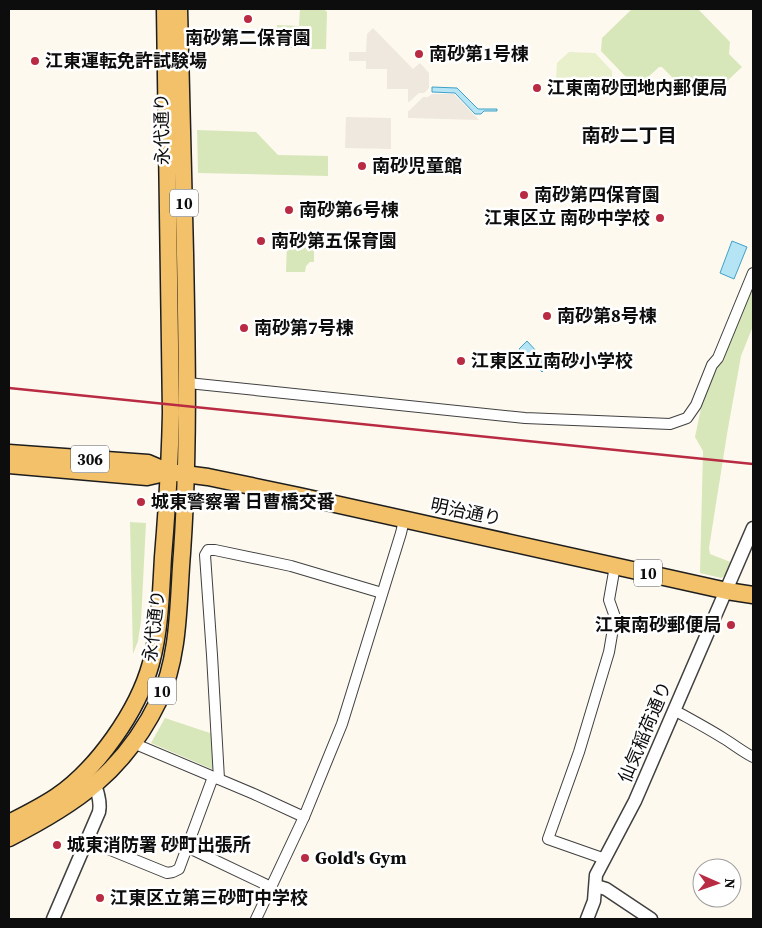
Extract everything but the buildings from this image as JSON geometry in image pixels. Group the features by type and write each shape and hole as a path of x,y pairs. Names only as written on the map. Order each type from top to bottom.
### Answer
{"main road":[{"name":"永代通り","path":"9,823 39,808 79,778 126,720 146,680 152,661 159,609 169,472 172,391 165,9"},
{"name":"永代通り","path":"9,838 71,803 95,785 122,758 159,699 172,659 177,624 186,498 188,396 179,9"},
{"name":"明治通り","path":"9,453 148,463 169,472 208,477 753,595"},
{"name":"明治通り","path":"9,465 147,477 169,472"}],"street":[{"path":"188,396 525,418 670,424 686,418 696,405 753,274"},
{"path":"256,919 304,818 342,724 404,520"},
{"name":"仙気稲荷通り","path":"587,919 594,901 596,875 635,801 753,528"},
{"path":"86,840 167,873 179,869 216,778 212,655 205,555 208,550 291,566 382,593"},
{"path":"605,860 548,839 579,752 609,652 615,617 609,600 615,566"},
{"path":"674,710 753,757"},
{"path":"133,743 304,818"},
{"path":"53,919 100,808 95,785"},
{"path":"187,847 272,886"},
{"path":"596,886 606,889 651,919"}],"green space":[{"path":"300,9 324,9 327,12 326,49 311,49 311,26 299,26"},
{"path":"632,9 698,9 730,42 729,54 742,67 726,82 676,81 662,67 659,67 647,78 626,77 601,51 602,38"},
{"path":"277,25 299,26 299,48 276,48"},
{"path":"569,52 595,53 612,71 612,83 556,81 557,63"},
{"path":"197,130 256,132 278,155 328,156 328,176 198,173"},
{"path":"287,243 314,244 314,262 310,262 306,266 305,272 286,272"},
{"path":"753,286 753,326 741,356 709,548 710,554 733,563 727,575 721,578 700,573 703,451 695,437 704,397 740,320"},
{"path":"130,522 146,523 141,621 138,641 133,654"},
{"path":"165,718 213,734 214,770 151,743"}],"shaded area":[{"path":"373,28 413,69 420,63 429,73 429,88 424,93 419,93 408,102 408,89 387,89 387,69 366,69 366,61 349,61 349,52 366,52 367,34"},
{"path":"432,94 454,94 479,120 408,118 408,111 423,97 428,97"},
{"path":"346,117 391,118 391,149 345,148"}],"water":[{"path":"432,87 457,88 478,109 497,109 497,111 484,111 481,114 475,114 455,93 432,92"},
{"path":"732,241 747,247 734,279 720,273"},
{"path":"527,341 549,365 542,372 519,349"}],"railway":[{"path":"9,388 753,464"}],"place":[{"name":"南砂第二保育園","path":"248,19"},
{"name":"南砂第1号棟","path":"419,54"},
{"name":"江東運転免許試験場","path":"35,61"},
{"name":"江東南砂団地内郵便局","path":"537,88"},
{"name":"南砂児童館","path":"362,166"},
{"name":"南砂第四保育園","path":"524,195"},
{"name":"南砂第6号棟","path":"289,210"},
{"name":"江東区立 南砂中学校","path":"660,218"},
{"name":"南砂第五保育園","path":"261,241"},
{"name":"南砂第8号棟","path":"547,316"},
{"name":"南砂第7号棟","path":"244,328"},
{"name":"江東区立南砂小学校","path":"461,361"},
{"name":"城東警察署 日曹橋交番","path":"141,502"},
{"name":"江東南砂郵便局","path":"731,625"},
{"name":"城東消防署 砂町出張所","path":"57,845"},
{"name":"Gold's Gym","path":"305,858"},
{"name":"江東区立第三砂町中学校","path":"100,898"}],"district":[{"name":"南砂二丁目","path":"629,135"}]}
